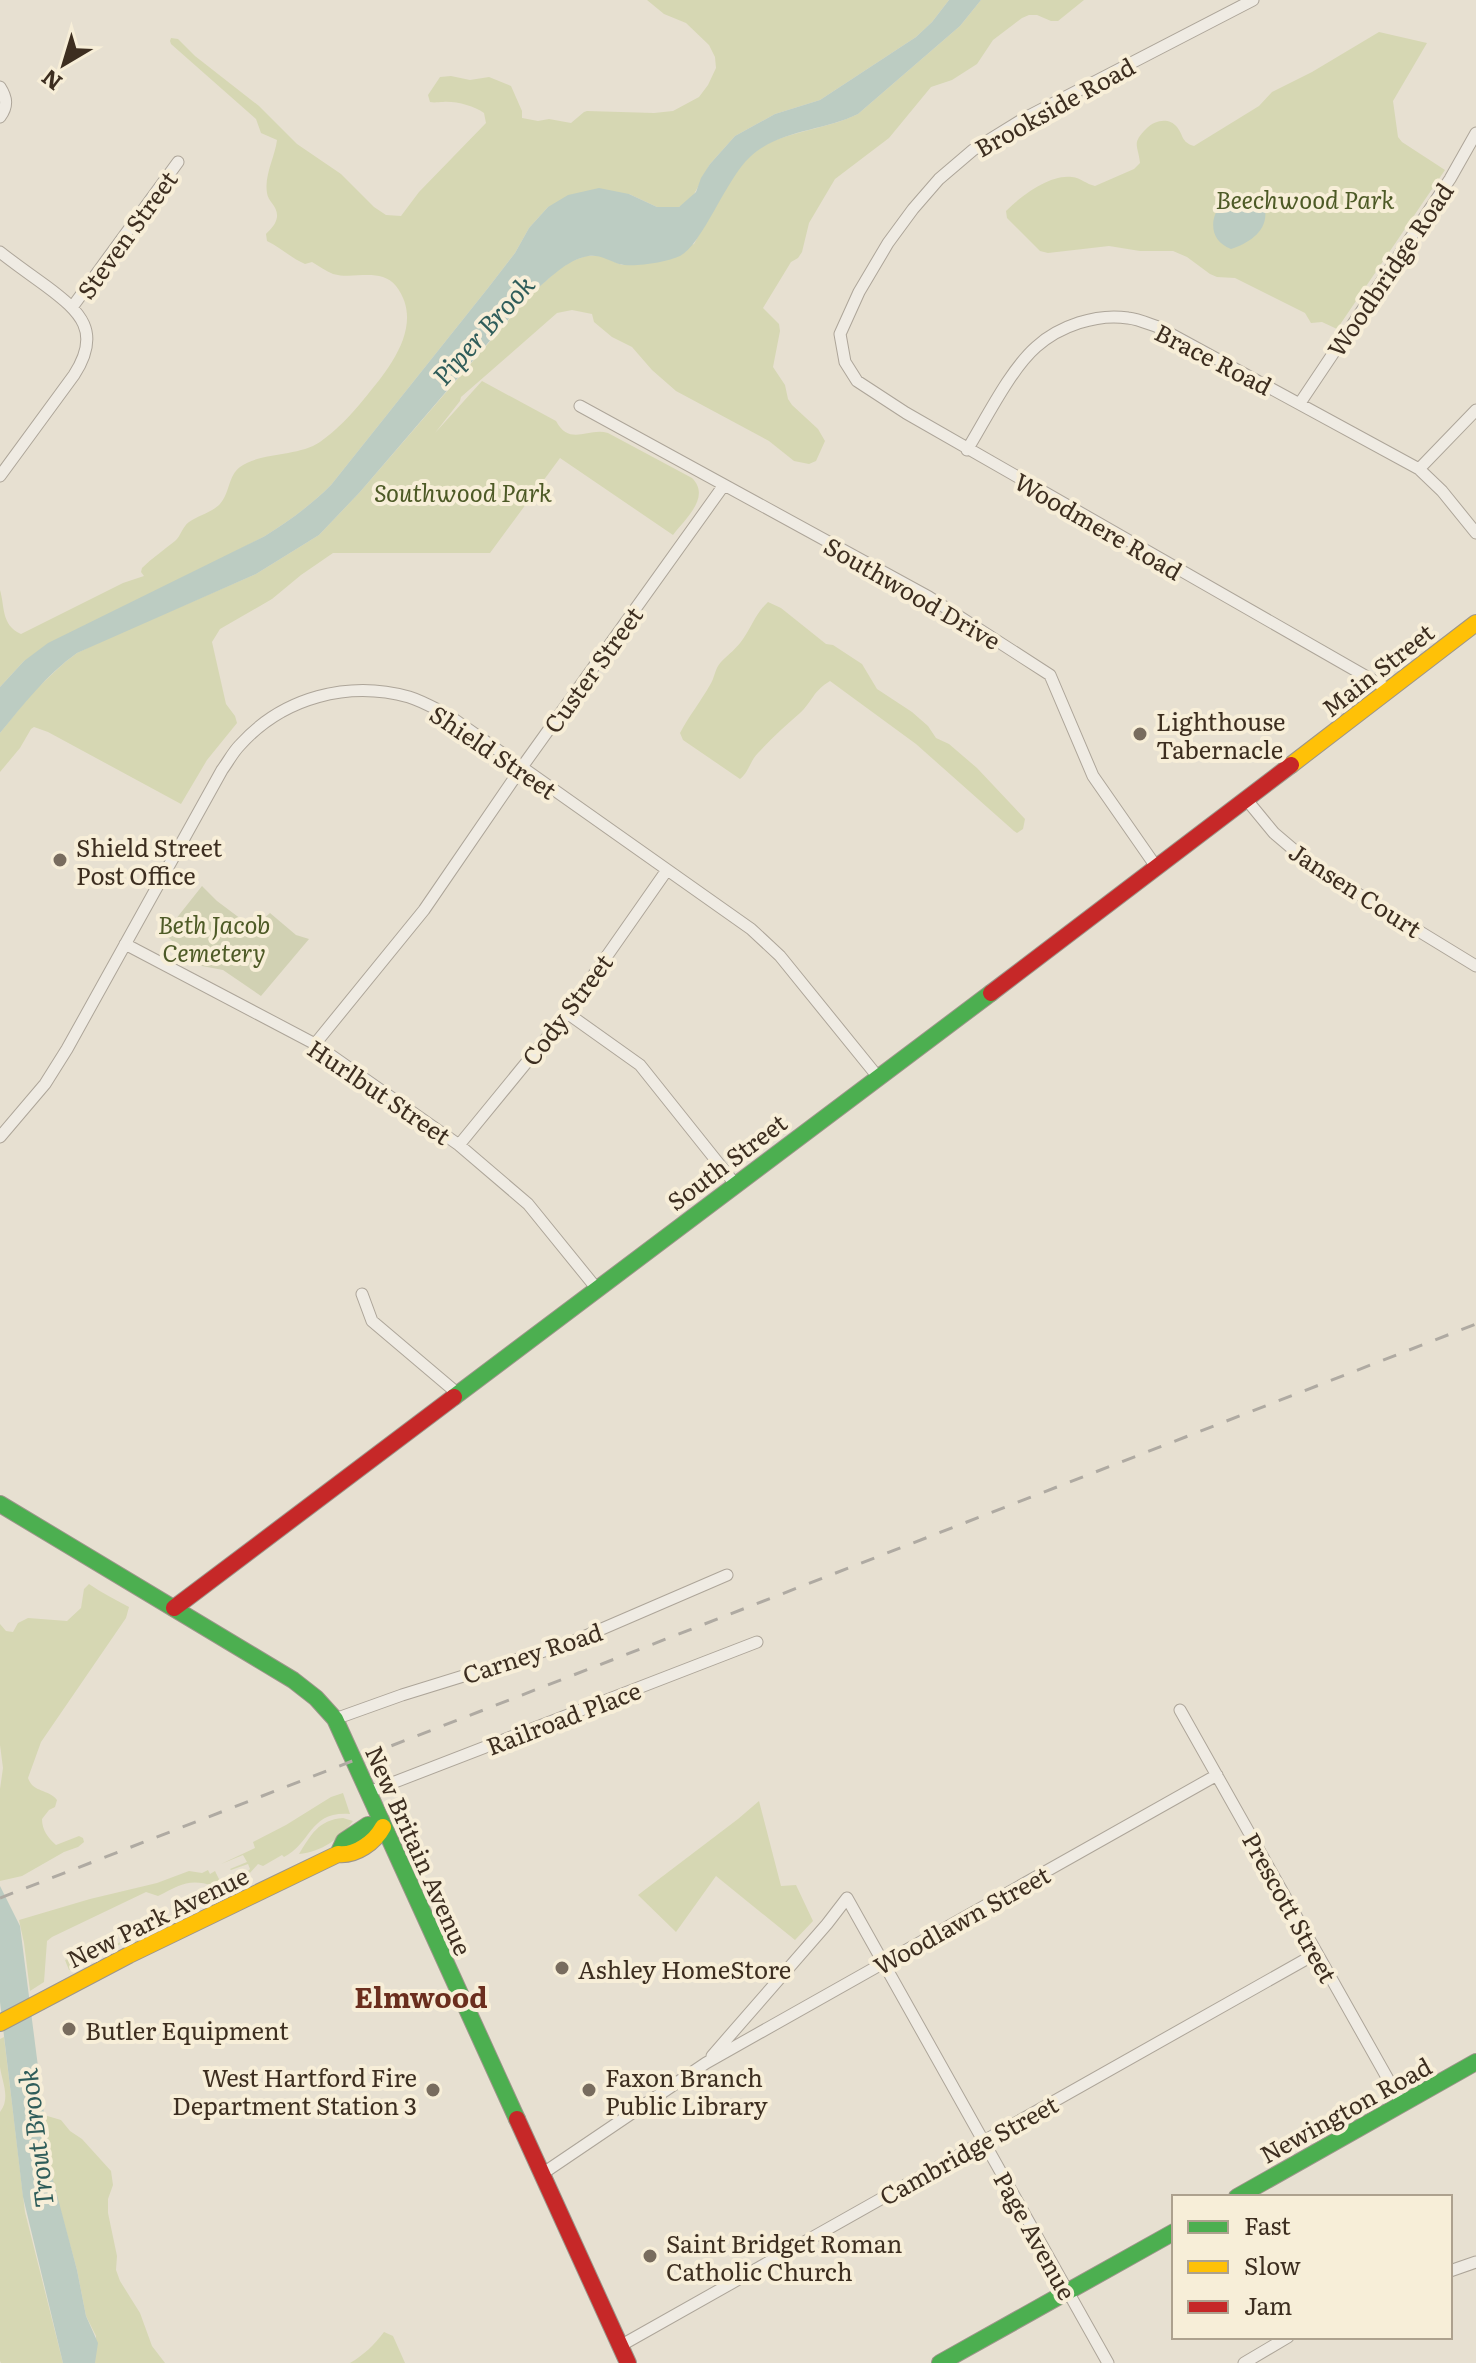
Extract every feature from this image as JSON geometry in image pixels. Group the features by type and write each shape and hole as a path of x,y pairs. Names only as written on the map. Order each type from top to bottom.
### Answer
{"main road":[{"name":"Main Street","path":"1308,752 1476,623"},
{"name":"South Street","path":"174,1608 1308,752"},
{"name":"New Britain Avenue","path":"0,1504 293,1680 316,1698 335,1719 628,2363"},
{"name":"New Park Avenue","path":"1,2023 140,1950 338,1854 344,1841 368,1825 383,1827"},
{"name":"Newington Road","path":"1241,2195 1476,2062"},
{"path":"940,2363 1172,2233"}],"street":[{"name":"Brookside Road","path":"840,334 859,292 905,220 939,179 973,150 1023,119 1253,0"},
{"path":"0,87 7,98 0,117"},
{"name":"Woodbridge Road","path":"1300,403 1450,179 1476,133"},
{"name":"Steven Street","path":"73,306 178,162"},
{"path":"0,252 73,306 85,325 88,344 84,360 0,476"},
{"name":"Brace Road","path":"967,450 1018,368 1037,346 1069,327 1096,318 1129,318 1158,327 1419,469 1442,491 1476,533"},
{"name":"Woodmere Road","path":"840,334 845,362 857,381 967,450 1388,689"},
{"name":"Southwood Drive","path":"580,406 929,597 1050,675 1093,776 1157,868"},
{"path":"1419,469 1476,410"},
{"name":"Custer Street","path":"315,1044 424,910 522,767 724,485"},
{"name":"Shield Street","path":"0,1137 45,1084 67,1049 222,770 240,744 269,720 299,702 324,694 370,689 412,698 448,715 751,929 780,956 878,1077"},
{"name":"Jansen Court","path":"1246,799 1274,833 1314,867 1476,966"},
{"name":"Cody Street","path":"459,1145 567,1013 667,870"},
{"name":"Hurlbut Street","path":"125,944 315,1044 459,1145 528,1204 597,1289"},
{"path":"567,1013 640,1065 735,1184"},
{"path":"362,1294 372,1321 457,1393"},
{"name":"Carney Road","path":"335,1719 567,1644 727,1575"},
{"name":"Railroad Place","path":"369,1792 757,1642"},
{"name":"Prescott Street","path":"1180,1710 1402,2104"},
{"name":"Woodlawn Street","path":"542,2174 706,2063 1217,1775"},
{"name":"Woodlawn Street","path":"706,2063 847,1898"},
{"name":"Page Avenue","path":"847,1898 1108,2363"},
{"name":"Cambridge Street","path":"620,2346 1317,1953"},
{"path":"1452,2270 1476,2262"},
{"path":"1244,2363 1285,2339"}],"green space":[{"path":"647,0 949,0 916,37 820,100 775,114 735,136 710,164 692,198 679,207 657,207 629,194 548,207 529,228 515,253 488,288 331,485 316,499 265,536 24,661 0,687 0,590 7,621 21,634 123,583 144,576 142,568 175,541 187,524 220,504 240,467 258,459 311,447 338,427 393,361 405,331 407,316 404,301 390,280 375,275 333,274 312,262 300,262 267,241 266,234 277,217 266,186 277,140 261,133 256,119 171,44 171,38 178,39 259,106 297,144 341,174 374,207 386,215 401,216 419,192 486,123 484,113 470,106 430,102 428,95 440,77 470,80 489,77 511,86 522,118 538,121 549,119 571,123 587,111 673,111 699,97 716,68 709,45 686,23 664,14"},
{"name":"Southwood Park","path":"981,0 1084,0 1058,21 1037,15 1022,18 993,40 977,64 952,80 931,87 889,138 835,179 809,223 802,252 791,262 763,308 779,324 773,367 785,385 792,405 818,429 825,441 816,461 809,464 794,461 769,441 676,391 632,347 612,337 594,322 592,314 572,310 557,313 461,397 435,433 482,381 556,421 567,433 608,433 692,478 697,485 698,500 673,535 560,458 490,553 333,553 272,599 220,629 212,642 226,704 237,723 207,760 181,804 34,727 0,772 0,733 32,693 64,663 104,640 256,574 319,535 360,492 530,295 559,269 586,256 601,256 622,265 694,244 726,185 747,159 773,141 858,114 960,26"},
{"name":"Beechwood Park","path":"1379,32 1427,43 1393,101 1398,137 1445,170 1337,329 1322,322 1311,323 1305,313 1235,278 1210,274 1173,251 1140,251 1109,246 1048,253 1040,251 1007,218 1006,211 1020,199 1036,187 1055,179 1072,177 1095,186 1134,169 1140,163 1139,138 1150,125 1166,121 1174,124 1185,141 1194,146 1259,106 1272,92"},
{"path":"768,602 781,608 826,644 833,645 862,664 877,689 912,712 936,738 949,744 977,768 1025,819 1023,829 1017,833 1014,831 916,744 830,681 758,753 740,779 683,740 680,733 710,685 719,664 741,642"},
{"name":"Beth Jacob Cemetery","path":"202,886 253,928 270,913 296,935 309,939 261,996 223,970 202,966 164,934"},
{"path":"89,1584 129,1607 126,1618 41,1742 28,1778 30,1783 57,1800 55,1807 42,1819 50,1840 56,1845 79,1836 84,1842 22,1876 0,1881 0,1789 3,1768 0,1745 0,1624 6,1631 13,1632 18,1623 28,1618 67,1621 81,1608 84,1589"},
{"path":"343,1793 350,1814 326,1817 293,1851 263,1866 258,1864 232,1889 229,1885 250,1869 248,1864 230,1869 247,1862 243,1855 221,1864 255,1848 253,1842"},
{"path":"759,1801 781,1886 796,1885 813,1921 795,1940 716,1876 676,1932 638,1895"},
{"path":"343,1818 353,1821 336,1839 315,1851 299,1854 321,1825"},
{"path":"208,1870 210,1874 215,1871 221,1883 214,1886 185,1884 158,1896 146,1892 52,1937 47,1941 44,1982 30,1991 19,1920 157,1883 189,1871 202,1873"},
{"path":"194,1897 207,1901 69,1970 65,1960 71,1958 76,1964 195,1905"},
{"path":"4,2037 25,2212 63,2363 0,2361 0,2112 5,2096 0,2067 0,2039"},
{"path":"44,2115 61,2120 111,2171 113,2185 108,2199 108,2213 117,2256 116,2270 140,2313 152,2346 165,2363 95,2363 96,2336 86,2316 53,2183"},
{"path":"384,2332 393,2336 405,2363 350,2363 360,2357"}],"water":[{"name":"Piper Brook","path":"949,0 981,0 960,26 858,114 774,141 750,157 732,180 697,239 680,256 633,265 619,264 598,256 584,257 562,268 529,295 360,492 319,535 256,574 77,653 45,680 0,733 0,687 24,661 48,643 265,536 300,512 331,485 488,288 515,253 529,228 548,207 568,195 599,188 629,194 657,207 679,207 696,192 710,164 735,136 775,114 820,100 916,37"},
{"path":"1237,192 1264,206 1265,214 1262,228 1257,234 1231,249 1222,244 1213,229 1222,203"},
{"name":"Trout Brook","path":"0,1886 20,1926 52,2176 86,2316 98,2343 95,2363 63,2363 23,2197 0,2002"}],"railway":[{"path":"0,1898 1476,1324"}],"traffic: fast":[{"path":"454,1397 991,993"},
{"path":"0,1504 293,1680 316,1698 335,1719 517,2119"},
{"path":"338,1854 344,1841 368,1825 383,1827"},
{"path":"1241,2195 1476,2062"},
{"path":"940,2363 1172,2233"}],"traffic: slow":[{"path":"1291,765 1476,623"},
{"path":"0,2023 129,1955 338,1854 358,1850 370,1843 383,1827"}],"traffic: jam":[{"path":"991,993 1291,765"},
{"path":"174,1608 454,1397"},
{"path":"517,2119 628,2363"}],"place":[{"name":"Lighthouse Tabernacle","path":"1140,734"},
{"name":"Shield Street Post Office","path":"60,860"},
{"name":"Ashley HomeStore","path":"562,1968"},
{"name":"Butler Equipment","path":"69,2029"},
{"name":"West Hartford Fire Department Station 3","path":"433,2090"},
{"name":"Faxon Branch Public Library","path":"589,2090"},
{"name":"Saint Bridget Roman Catholic Church","path":"650,2256"}],"district":[{"name":"Elmwood","path":"421,1996"}]}
